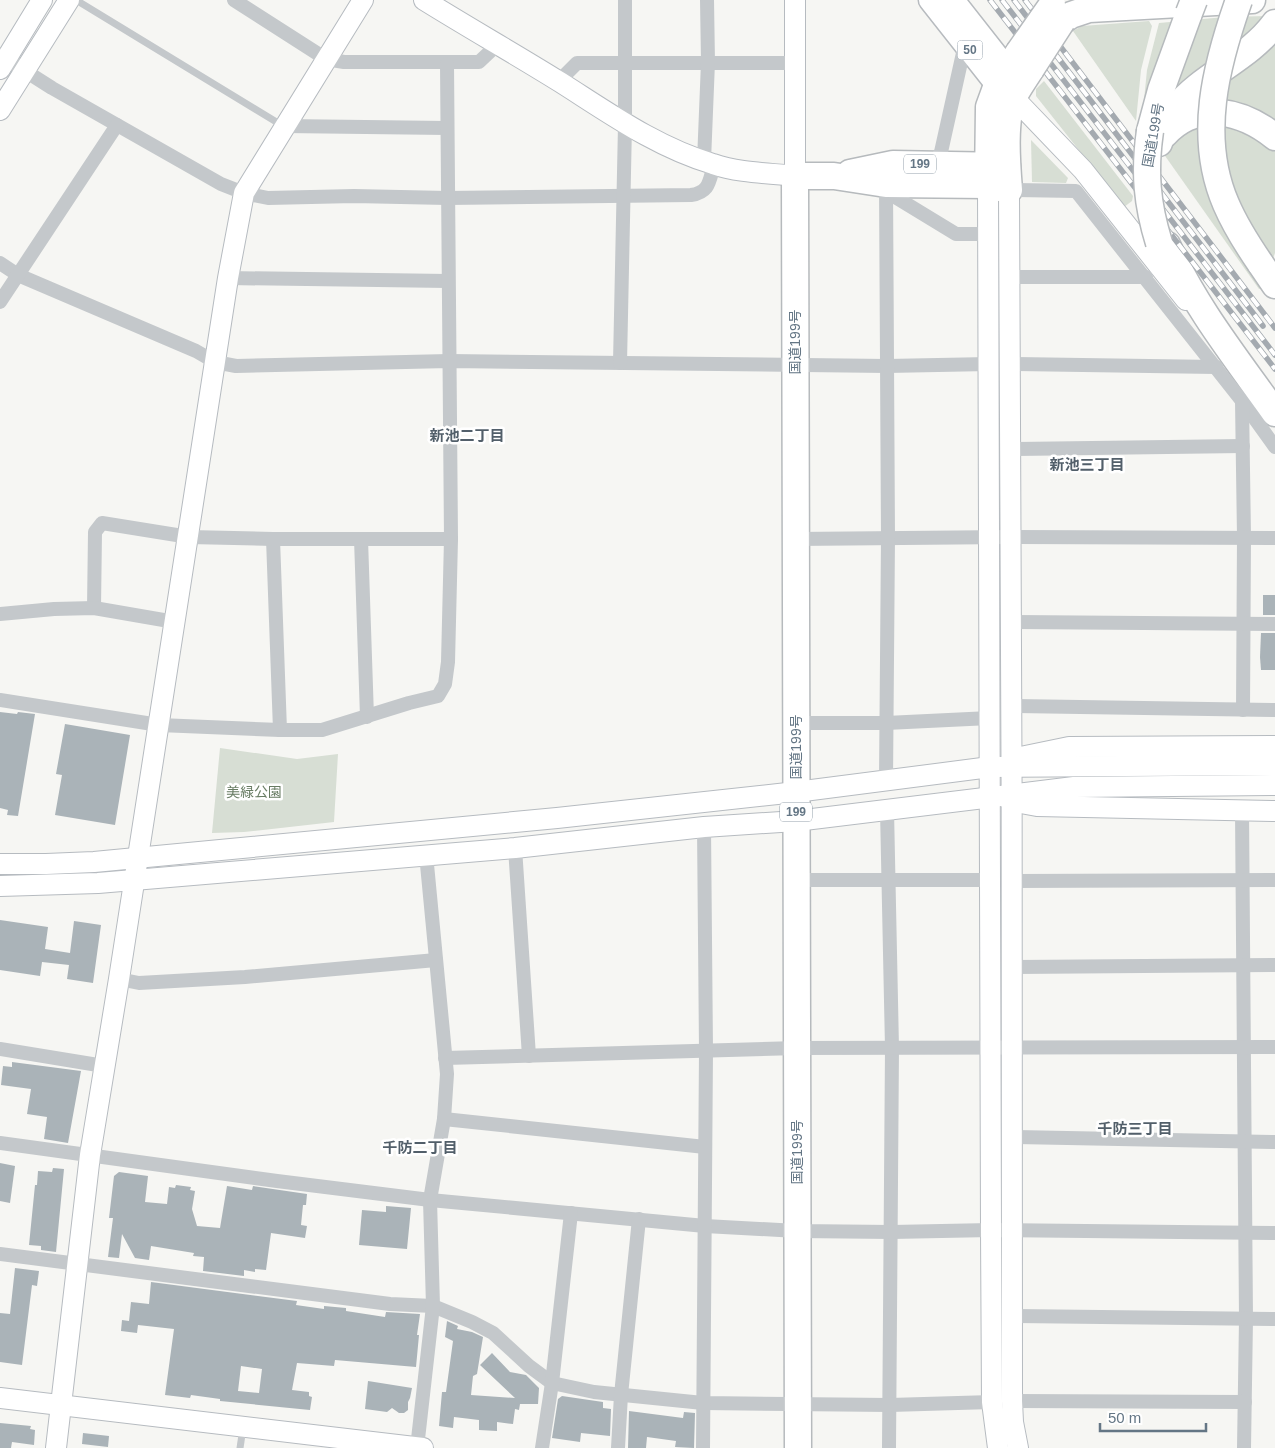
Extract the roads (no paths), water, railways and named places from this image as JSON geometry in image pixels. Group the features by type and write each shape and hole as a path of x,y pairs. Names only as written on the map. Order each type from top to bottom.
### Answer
{"highway":[{"path":"1239,0 1216,77 1212,102 1211,128 1217,176 1225,202 1235,224 1268,261"},
{"path":"998,177 989,108 1014,75 1056,9 1071,14 1089,10 1252,0 1240,33 1228,84 1224,111 1224,135 1227,162 1233,188 1268,261 1275,285"},
{"name":"国道199号","path":"1191,6 1161,90 1154,137 1155,189 1163,244 1171,271 1198,315 1222,341"},
{"name":"国道199号","path":"1154,137 1186,98 1247,53 1275,23"},
{"name":"国道199号","path":"1154,137 1167,132 1177,123 1202,114 1216,112 1232,113 1243,117 1258,124 1275,137"},
{"name":"199","path":"795,176 834,176 893,164 928,164 998,177"},
{"name":"国道199号","path":"795,176 798,1448"},
{"name":"199","path":"834,176 886,188 998,177"},
{"name":"国道199号","path":"1163,244 1222,341 1275,413"}],"main road":[{"name":"50","path":"930,0 965,44 1014,75"},
{"name":"50","path":"953,0 1014,75"}],"street":[{"path":"42,0 2,61 25,71 221,184 244,193 268,198 354,196 447,198 623,196 691,195 701,193 708,186 709,163 707,0"},
{"path":"0,110 70,0"},
{"path":"234,0 326,59 344,62 447,64 479,62 497,45"},
{"path":"56,1448 90,1155 189,537 228,278 244,193 363,0"},
{"path":"620,363 625,125 625,0"},
{"path":"435,3 497,45 559,81 625,125 674,150 709,163 751,172 795,176 795,0"},
{"path":"928,164 937,159 941,152 965,44"},
{"path":"559,81 577,63 795,63"},
{"path":"0,700 158,725 322,730 409,702 438,696 445,684 448,662 450,539 447,64"},
{"path":"1014,75 1083,170 1198,315"},
{"path":"0,302 117,125"},
{"path":"284,126 447,128"},
{"path":"998,177 988,234 992,1402 998,1448"},
{"path":"998,177 1009,277 1013,1048 1012,1402 1013,1422 1018,1448"},
{"path":"998,177 1076,191 1216,367 1275,447"},
{"path":"886,188 956,234 988,234"},
{"path":"886,188 888,537 886,781"},
{"path":"0,263 18,275 196,351 215,362 236,366 449,361 795,366 989,364"},
{"path":"1009,277 1146,277"},
{"path":"228,278 448,281"},
{"path":"1010,364 1216,367"},
{"path":"1242,401 1244,537 1243,710"},
{"path":"1010,449 1243,446"},
{"path":"94,608 95,532 102,523 189,537 450,539"},
{"path":"795,539 888,537 1275,538"},
{"path":"273,539 280,730"},
{"path":"361,539 367,717"},
{"path":"0,614 54,609 94,608 175,622"},
{"path":"1010,622 1275,624"},
{"path":"1010,706 1275,710"},
{"path":"796,723 886,723 990,718"},
{"path":"0,864 46,864 138,858 557,818 796,792 990,767 1012,763 1045,751 1069,747 1275,746"},
{"path":"1012,763 1073,765 1275,765"},
{"path":"1012,798 1074,787 1275,785"},
{"path":"0,886 56,885 134,880 515,848 704,828 796,821 990,796 1012,798 1037,806 1275,811"},
{"path":"887,810 892,1048 889,1448"},
{"path":"1242,810 1246,1233 1244,1448"},
{"path":"703,1448 706,1051 704,828"},
{"path":"515,848 529,1056"},
{"path":"417,1448 433,1306 430,1200 444,1119 447,1074 426,854"},
{"path":"796,880 991,880"},
{"path":"1012,880 1275,880"},
{"path":"119,979 138,983 245,977 436,960"},
{"path":"1012,967 1275,965"},
{"path":"445,1058 797,1048 1275,1047"},
{"path":"0,1049 104,1066"},
{"path":"444,1119 705,1147"},
{"path":"1012,1137 1275,1142"},
{"path":"0,1144 276,1182 430,1200 705,1226 797,1231 1012,1230 1275,1233"},
{"path":"542,1448 552,1383 571,1213"},
{"path":"618,1448 621,1395 639,1219"},
{"path":"0,1254 390,1304 433,1306 493,1333 529,1366 552,1383 594,1392 704,1403 890,1405 992,1402"},
{"path":"1013,1316 1275,1319"},
{"path":"0,1398 422,1448"},
{"path":"1012,1402 1245,1402"}],"lane":[{"path":"76,0 284,126"},
{"path":"240,1448 243,1428"}],"railway":[{"path":"990,0 1275,369"},
{"path":"1002,0 1275,355"},
{"path":"1014,0 1263,326"},
{"path":"1025,0 1275,328"}],"district":[{"name":"新池二丁目","path":"467,435"},
{"name":"新池三丁目","path":"1087,464"},
{"name":"千防三丁目","path":"1135,1128"},
{"name":"千防二丁目","path":"420,1147"}],"park label":[{"name":"美緑公園","path":"254,792"}]}
